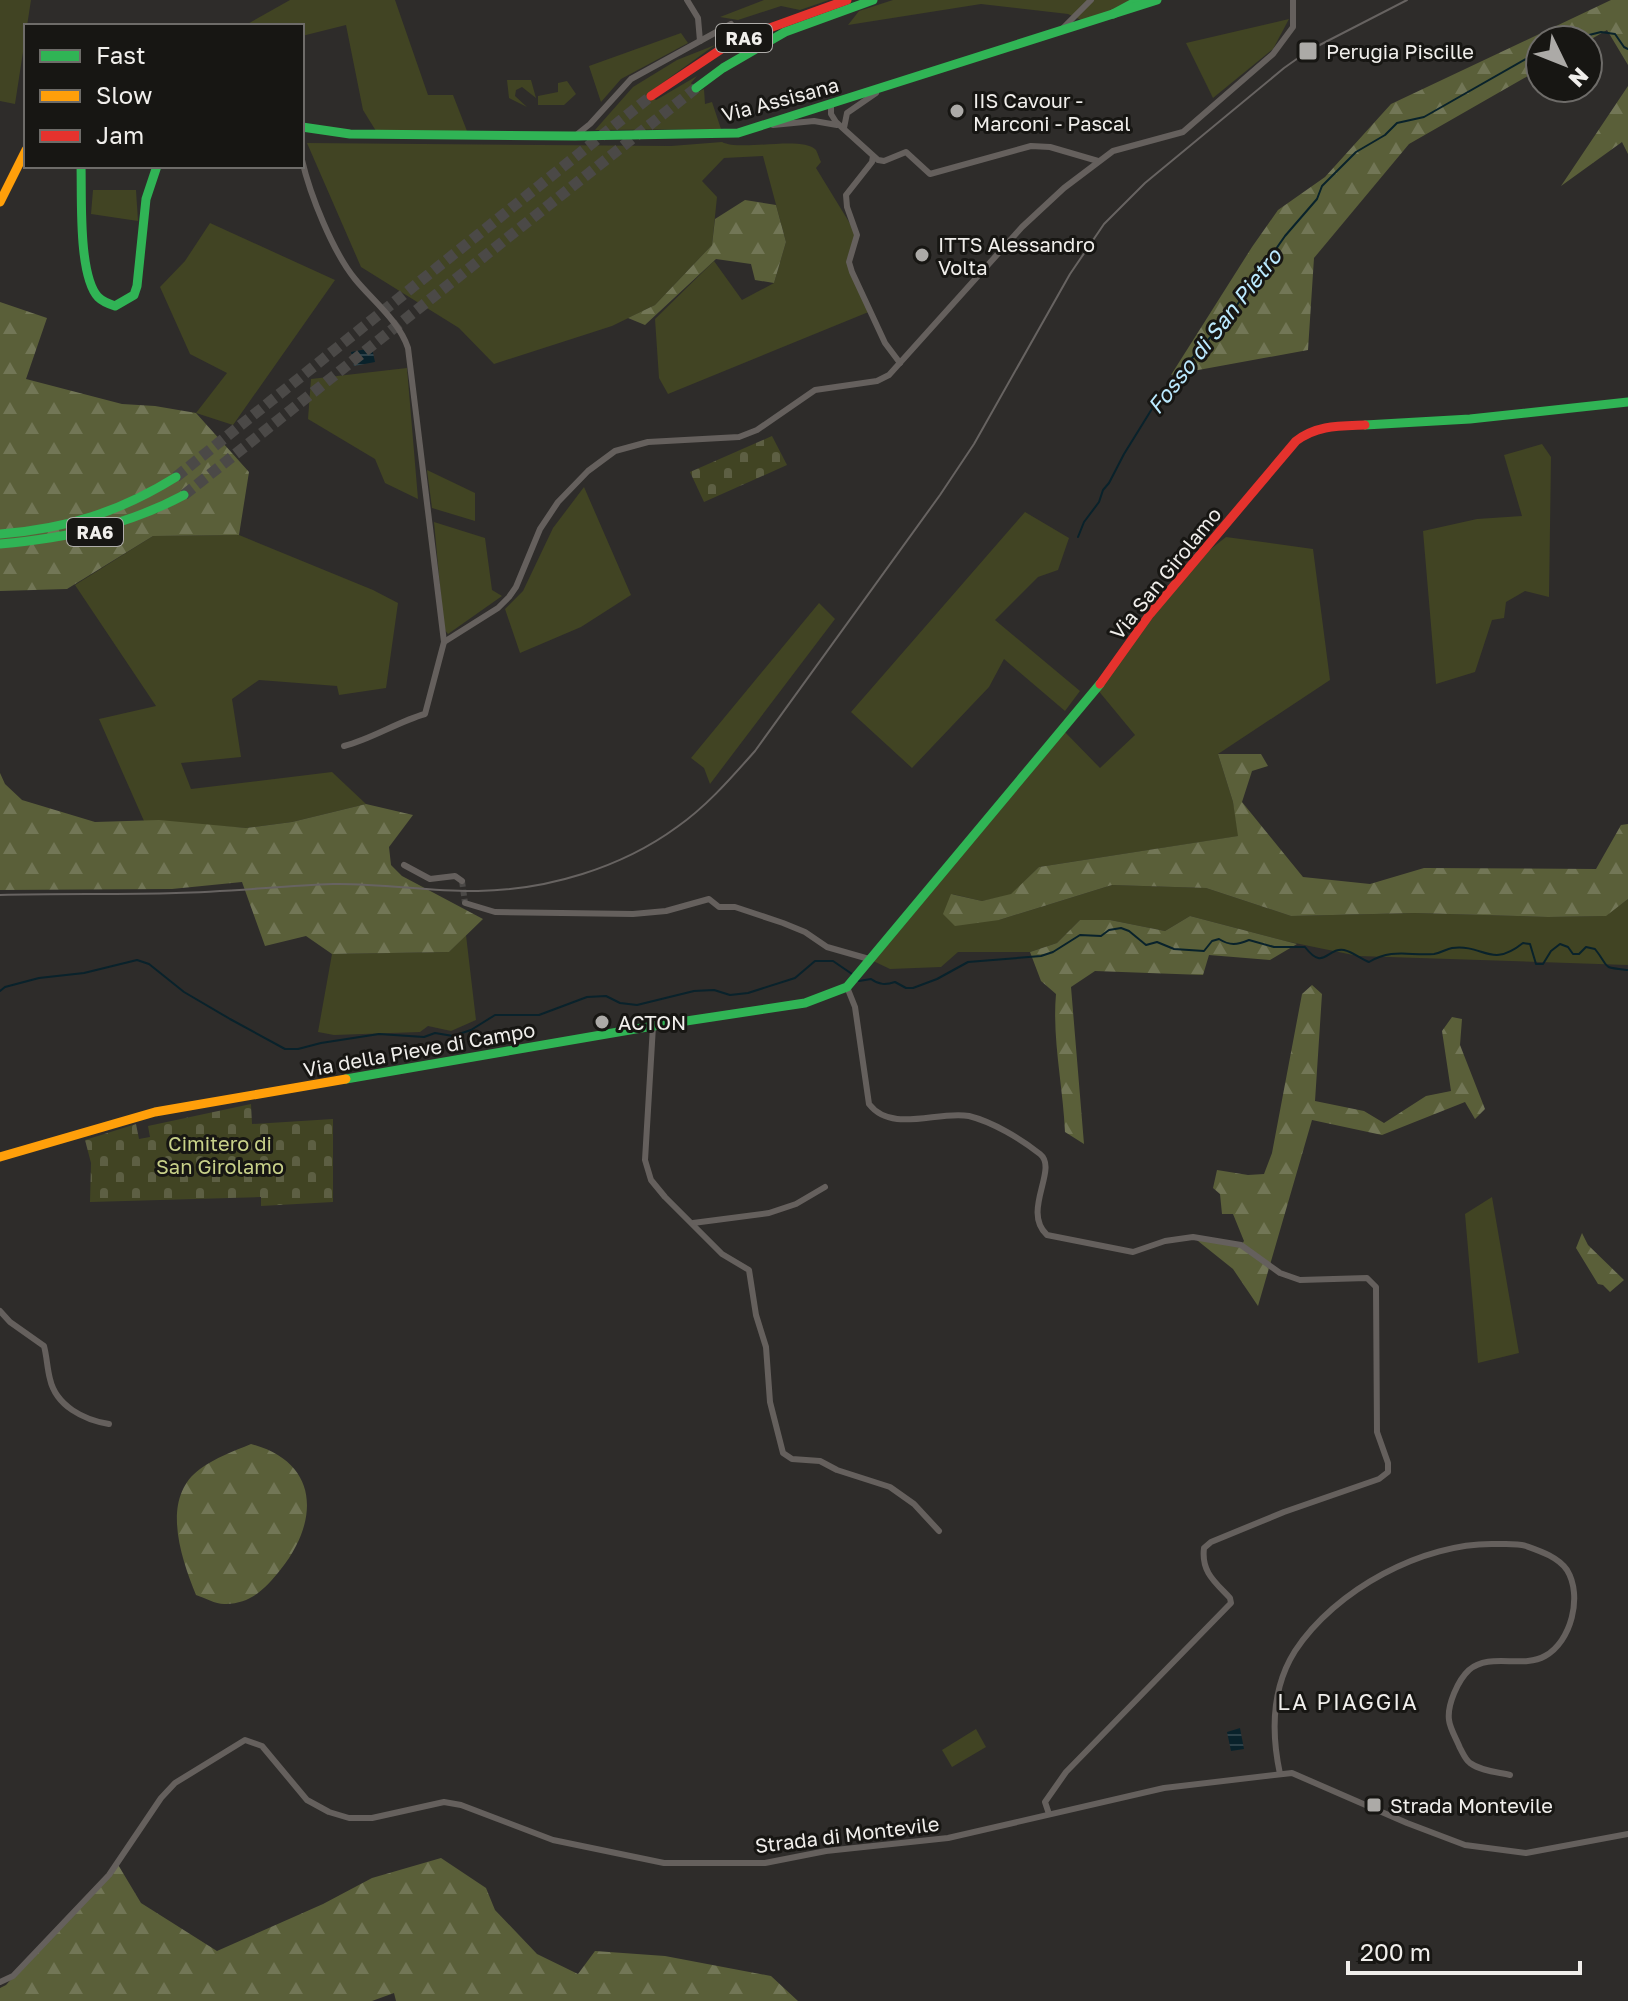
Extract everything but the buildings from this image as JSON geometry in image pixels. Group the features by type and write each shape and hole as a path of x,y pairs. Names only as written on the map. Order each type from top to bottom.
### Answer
{"main road":[{"name":"RA6","path":"651,96 723,48 847,0"},
{"name":"RA6","path":"696,88 723,68 785,32 873,0"},
{"path":"1113,14 1139,0"},
{"name":"Via Assisana","path":"304,127 350,134 726,135 771,125 1157,0"},
{"path":"0,202 24,154"},
{"path":"81,168 85,250 89,269 95,292 115,306 134,295 137,286 146,199 156,168"},
{"name":"Via San Girolamo","path":"847,987 1109,674 1150,614 1303,436 1324,427 1470,419 1628,402"},
{"name":"RA6","path":"0,534 52,531 83,523 121,510 176,477"},
{"name":"RA6","path":"0,544 64,539 102,531 152,512 184,495"},
{"name":"Via della Pieve di Campo","path":"0,1157 155,1112 653,1026 805,1003 847,987"}],"street":[{"path":"687,0 698,18 700,41"},
{"path":"1057,33 1091,0"},
{"path":"444,642 498,608 509,597 540,529 558,502 588,471 615,451 648,442 739,437 757,430 815,390 877,381 889,375 1022,227 1064,188 1113,151 1183,132 1284,43 1293,27 1293,0"},
{"path":"575,136 631,79 731,24"},
{"path":"844,128 847,113 854,106 893,85"},
{"path":"832,104 833,118 873,156 884,161 906,152 930,174 1031,146 1050,147 1099,161"},
{"path":"771,125 814,121 830,122 844,128"},
{"path":"873,156 846,195 857,235 849,262 885,343 900,363"},
{"path":"304,166 323,222 352,276 403,333 408,348 444,642 425,714 385,729 365,741 344,746"},
{"path":"404,865 430,879 455,876 462,881"},
{"path":"465,903 495,912 633,914 666,911 709,899 719,907 735,907 783,923 805,932 827,947 866,962"},
{"path":"847,987 855,1007 869,1104 875,1113 893,1119 967,1116 991,1123 1043,1155 1046,1166 1037,1211 1038,1222 1047,1235 1133,1252 1165,1241 1193,1237 1241,1245 1280,1273 1300,1280 1367,1278 1376,1287 1377,1432 1388,1472 1379,1479 1284,1512 1211,1542 1204,1548 1207,1574 1230,1598 1231,1603 1066,1772 1045,1802 1049,1814"},
{"path":"653,1026 645,1160 651,1180 722,1254 749,1270 756,1315 766,1347 770,1402 783,1453 792,1459 820,1461 837,1470 890,1487 914,1504 939,1531"},
{"path":"693,1223 769,1213 796,1204 825,1187"},
{"path":"0,1311 44,1346 50,1381 57,1395 73,1412 91,1421 109,1424"},
{"path":"1280,1774 1273,1742 1276,1698 1294,1653 1320,1622 1347,1597 1403,1563 1475,1544 1522,1545 1553,1557 1567,1571 1574,1595 1572,1619 1561,1643 1545,1656 1530,1661 1482,1662 1468,1671 1460,1682 1451,1705 1449,1720 1467,1761 1510,1775"},
{"name":"Strada di Montevile","path":"0,1982 13,1976 109,1875 161,1798 175,1783 245,1740 262,1746 307,1800 349,1818 372,1818 444,1802 461,1805 553,1840 664,1863 765,1863 826,1851 948,1838 1164,1788 1292,1773 1465,1845 1526,1853 1628,1834"}],"green space":[{"path":"0,0 31,0 27,24 24,24 24,46 15,104 0,101"},
{"path":"290,0 395,0 428,95 453,95 467,131 376,131 363,110 346,25 304,36 304,24 248,24"},
{"path":"764,0 829,0 800,10 781,6 738,20 720,17"},
{"path":"893,0 1135,0 1113,11 1081,20 1068,14 981,4 848,25 859,11"},
{"path":"1611,0 1628,0 1628,65 1607,30 1604,32 1604,24 1560,24"},
{"path":"1289,19 1273,49 1213,98 1186,43"},
{"path":"681,33 688,43 621,79 601,102 589,66"},
{"path":"1524,41 1524,78 1409,144 1314,258 1308,350 1171,375 1278,210 1325,177 1391,104"},
{"path":"715,45 647,94 656,100 697,76 691,83 698,92 704,89 705,104 712,102 721,129 595,130 633,87 677,60"},
{"path":"507,80 531,80 536,98 522,87 516,90 515,96 527,107 509,98"},
{"path":"567,81 576,94 564,105 538,105 538,96 558,92 558,83"},
{"path":"1628,86 1628,154 1622,142 1561,186"},
{"path":"722,142 731,145 798,144 816,150 821,162 816,168 857,235 849,262 871,311 668,394 659,378 655,319 714,261 742,300 774,283 786,242 763,156 724,158 702,181 717,197 712,245 655,305 612,326 494,364 459,328 361,267 307,143 671,146"},
{"path":"93,190 136,190 138,221 91,214"},
{"path":"745,200 776,205 786,242 774,283 755,280 751,264 716,259 645,325 628,318 655,305 712,245 715,219"},
{"path":"210,223 335,280 233,425 196,413 227,373 190,354 160,287 185,261"},
{"path":"0,302 47,318 26,379 122,404 196,413 249,472 239,535 153,536 67,589 0,591"},
{"path":"407,368 418,499 385,483 375,459 308,419 311,379"},
{"path":"772,436 787,465 704,502 690,472"},
{"path":"1542,444 1551,457 1549,597 1525,591 1506,602 1504,618 1492,620 1475,672 1436,684 1423,531 1477,519 1522,516 1504,455"},
{"path":"427,470 475,493 475,521 432,508"},
{"path":"584,487 631,595 581,627 520,653 505,609 523,591 553,528"},
{"path":"1025,512 1069,538 1058,570 1038,577 995,620 1080,691 1065,711 1004,659 989,687 912,768 851,712"},
{"path":"434,522 485,538 492,590 502,596 448,634 444,629"},
{"path":"239,535 398,603 386,688 339,695 337,686 259,680 232,699 241,757 181,763 191,789 332,772 366,804 292,822 246,828 144,821 99,719 156,706 75,585 153,536"},
{"path":"1226,537 1313,549 1330,680 1218,754 1233,802 1239,836 1039,867 1011,895 982,901 952,894 999,920 1112,885 1206,888 1291,916 1415,913 1605,916 1628,899 1628,965 1358,956 1190,916 1165,931 1110,920 1080,920 1057,943 1030,952 958,952 941,967 890,969 869,959 1063,730 1100,768 1135,735 1097,689 1198,559"},
{"path":"819,603 835,619 710,784 704,768 691,758"},
{"path":"1218,754 1261,754 1268,766 1252,771 1242,802 1303,877 1370,884 1424,868 1596,869 1621,825 1628,824 1628,899 1606,916 1415,913 1291,916 1206,888 1112,885 999,920 955,926 943,914 951,894 982,901 1011,894 1039,867 1238,836 1233,802"},
{"path":"0,773 5,784 22,800 95,822 159,820 246,828 292,822 366,804 413,815 389,847 391,865 402,876 483,919 449,952 332,954 306,936 265,946 242,882 172,889 0,890"},
{"path":"1190,916 1297,944 1270,960 1209,955 1203,975 1095,971 1071,987 1084,1144 1065,1132 1055,1028 1056,994 1041,981 1030,952 1057,943 1080,920 1110,920 1165,931"},
{"path":"466,935 476,1020 451,1031 428,1026 420,1032 334,1035 318,1032 332,954 449,952"},
{"path":"1312,985 1322,994 1315,1101 1364,1111 1384,1123 1426,1096 1451,1091 1442,1031 1452,1017 1462,1019 1460,1045 1485,1109 1475,1119 1465,1102 1382,1135 1312,1120 1258,1306 1233,1269 1193,1237 1241,1245 1244,1241 1233,1214 1222,1214 1220,1194 1213,1188 1217,1170 1264,1174 1272,1153 1302,994"},
{"name":"Cimitero di San Girolamo","path":"251,1104 252,1124 333,1119 333,1202 261,1206 261,1197 90,1202 91,1163 85,1140 136,1124 139,1139 150,1137 148,1126"},
{"path":"1492,1197 1519,1353 1478,1363 1465,1214"},
{"path":"1582,1233 1588,1245 1624,1280 1610,1292 1598,1284 1576,1248"},
{"path":"251,1444 290,1464 301,1479 307,1513 294,1550 270,1582 243,1601 219,1603 196,1595 190,1580 177,1529 180,1496 188,1481 200,1469"},
{"path":"976,1729 986,1747 952,1767 942,1750"},
{"path":"441,1858 486,1888 495,1910 537,1954 578,1974 595,1951 665,1956 771,1976 798,2001 396,2001 394,1993 372,2001 0,2001 0,1988 117,1863 141,1903 217,1951 323,1904 372,1878"}],"water":[{"path":"372,348 375,362 354,366 351,352"},
{"path":"1240,1728 1244,1749 1231,1751 1227,1732"}],"waterway":[{"name":"Fosso di San Pietro","path":"1604,32 1615,34 1628,49"},
{"name":"Fosso di San Pietro","path":"1078,537 1163,391 1230,315 1285,236 1317,199 1322,186 1356,152 1385,135 1397,123 1424,117 1524,60"},
{"path":"859,981 895,982 913,988 968,962 1041,956 1080,935 1101,936 1109,930 1121,928 1146,945 1157,942 1174,949 1204,951 1212,941 1219,939 1234,944 1249,940 1274,947 1305,947 1317,958 1344,950 1369,962 1386,955 1434,954 1452,948 1495,955 1512,951 1523,943 1530,944 1536,964 1543,964 1560,944 1568,947 1573,954 1579,954 1586,947 1595,949 1607,966 1628,970"},
{"path":"0,991 39,978 84,973 137,960 149,964 184,992 230,1019 285,1049 298,1049 379,1034 424,1037 435,1033 453,1036 471,1030 495,1015 539,1015 587,997 606,996 620,1003 637,1005 694,991 714,990 730,995 748,993 795,978 815,961 833,961 852,974"}],"tunnel":[{"path":"184,495 696,88"},
{"path":"176,477 651,96"},
{"path":"462,881 465,903"}],"railway":[{"path":"0,895 196,892 333,884 460,891 504,890 582,874 608,865 655,841 698,810 755,751 974,444 1070,274 1104,224 1145,183 1284,68 1308,51 1407,0"}],"traffic: fast":[{"path":"696,88 723,68 785,32 873,0"},
{"path":"1113,14 1139,0"},
{"path":"304,127 350,134 575,136 738,133 1157,0"},
{"path":"81,168 82,234 87,271 98,297 115,306 134,295 137,286 146,199 156,168"},
{"path":"1365,425 1470,419 1628,402"},
{"path":"0,534 47,528 91,517 134,500 176,477"},
{"path":"0,544 48,538 118,523 184,495"},
{"path":"346,1079 805,1003 847,987 1100,684"}],"traffic: slow":[{"path":"0,202 24,154"},
{"path":"0,1157 155,1112 346,1079"}],"traffic: jam":[{"path":"651,96 723,48 847,0"},
{"path":"1100,684 1150,614 1296,441 1320,429 1365,425"}],"place":[{"name":"Perugia Piscille","path":"1308,51"},
{"name":"IIS Cavour - Marconi - Pascal","path":"957,111"},
{"name":"ITTS Alessandro Volta","path":"922,255"},
{"name":"ACTON","path":"602,1022"},
{"name":"Strada Montevile","path":"1374,1805"}],"district":[{"name":"LA PIAGGIA","path":"1348,1701"}]}
